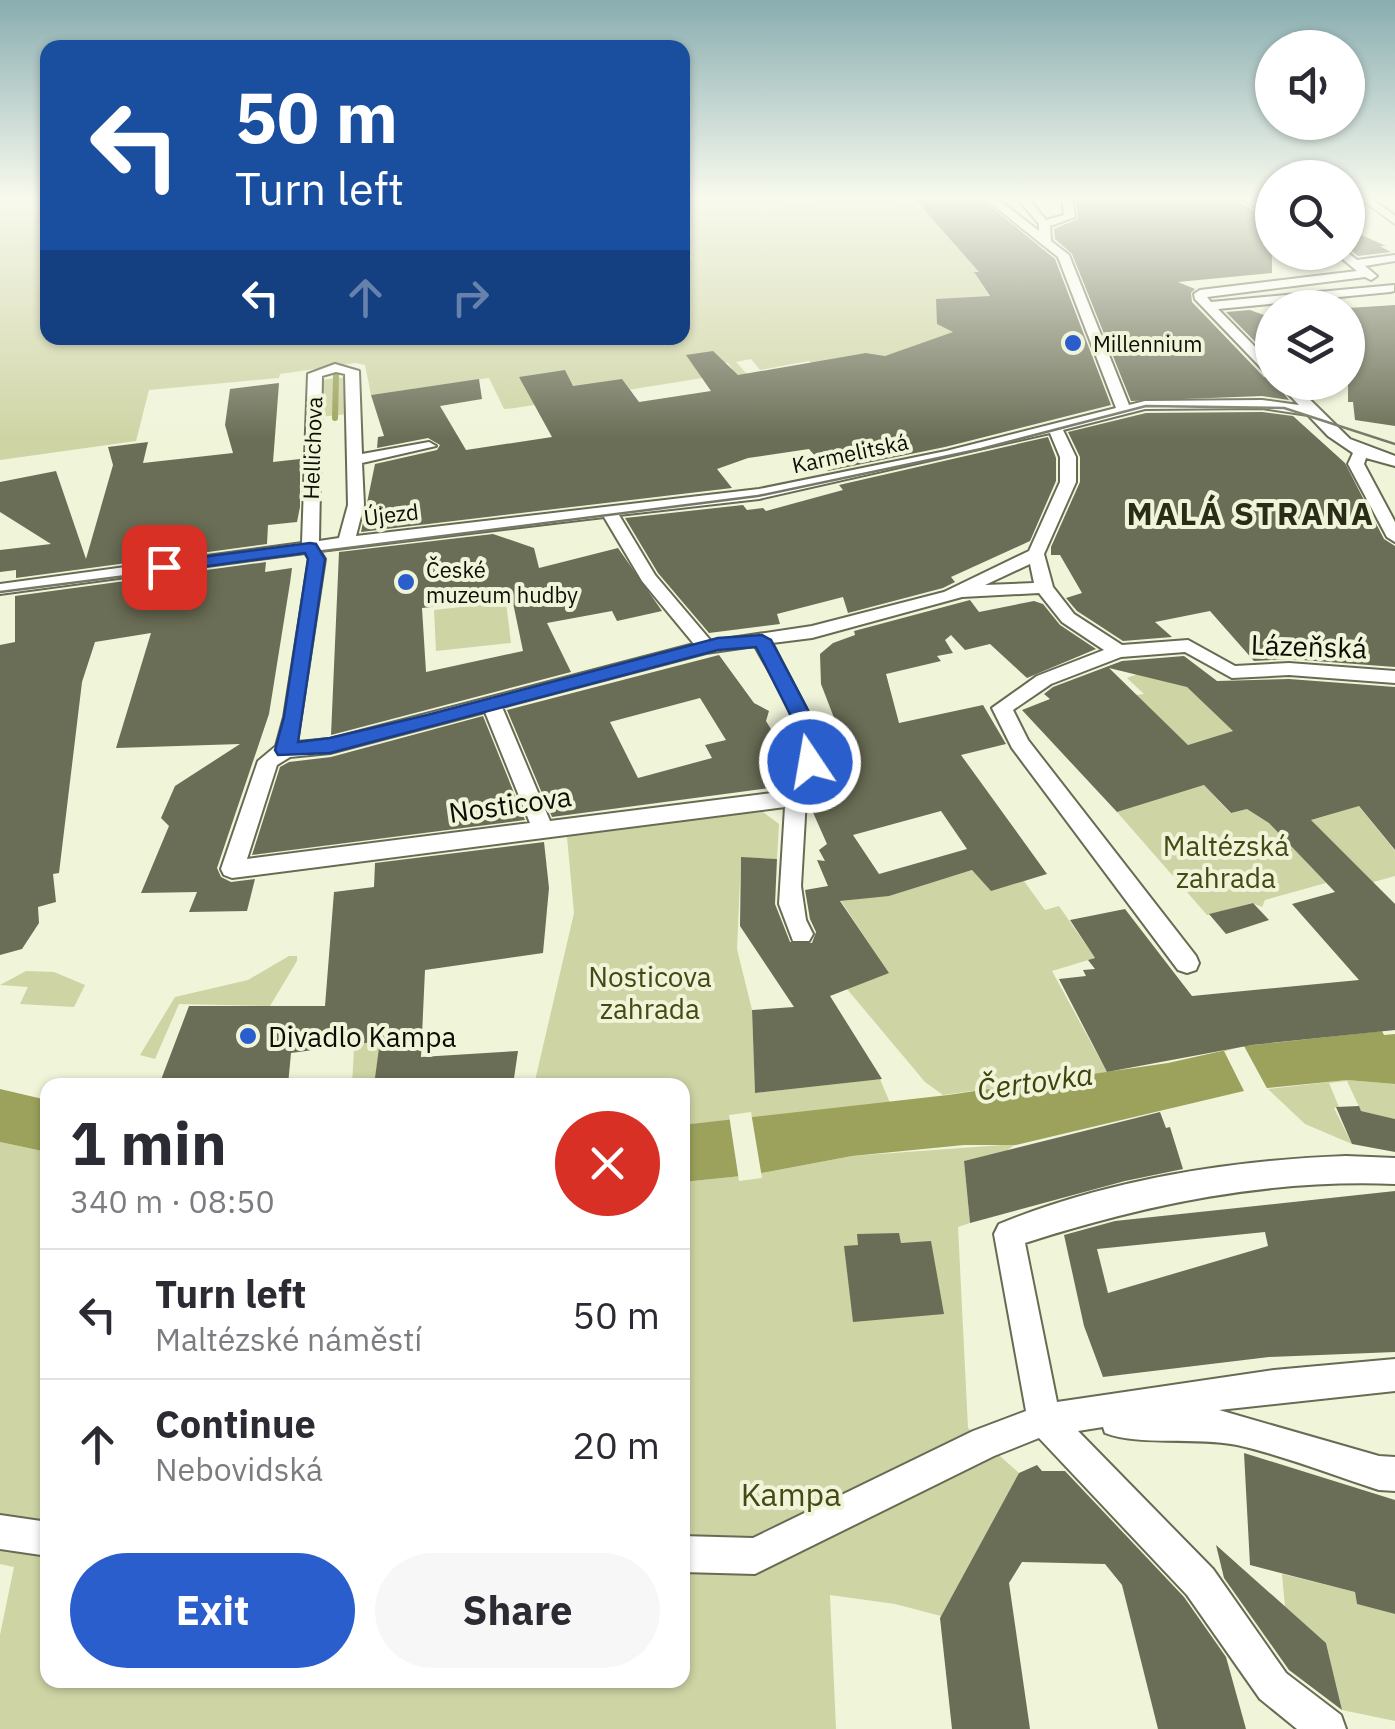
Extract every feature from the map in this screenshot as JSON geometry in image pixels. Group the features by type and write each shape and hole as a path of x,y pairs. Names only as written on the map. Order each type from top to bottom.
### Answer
{"street":[{"path":"1073,278 1122,404"},
{"path":"1255,354 1200,297 1202,293 1299,278"},
{"path":"1208,306 1392,290"},
{"name":"Hellichova","path":"232,869 268,761 285,750 294,717 317,559 310,548 315,374 324,370 352,370 356,504 346,542"},
{"path":"1301,400 1342,443 1360,454 1395,461"},
{"name":"Karmelitská","path":"610,512 787,489 946,456 1096,416 1122,404 1282,405 1312,412"},
{"path":"1054,427 1068,456 1068,482 1040,545 1044,588 1068,618 1118,651"},
{"name":"Hellichova","path":"354,460 429,446"},
{"path":"1360,454 1356,464 1395,537"},
{"path":"610,512 622,537 699,644"},
{"name":"Újezd","path":"0,589 346,542 610,512"},
{"path":"950,596 1040,545"},
{"path":"285,750 330,746 492,706 699,644 812,632 950,596 1005,588 1044,588"},
{"path":"762,640 801,716 810,774 795,798 798,820 789,916 801,934"},
{"name":"Lázeňská","path":"1187,963 1019,742 1002,708 1044,680 1118,651 1188,646 1232,672 1289,669 1395,677"},
{"path":"492,706 543,829"},
{"name":"Nosticova","path":"232,869 795,798"},
{"path":"1327,1729 1273,1686 1200,1582 1044,1420 1009,1234 1216,1180 1361,1168 1395,1171"},
{"path":"690,1554 755,1556 985,1443 1044,1420 1274,1386 1395,1375"},
{"path":"1044,1420 1187,1422 1237,1429 1379,1473 1395,1474"},
{"path":"0,1532 40,1537"}],"green space":[{"path":"0,278 40,278 40,345 690,345 690,278 977,278 990,297 942,299 964,335 885,356 868,353 815,366 809,361 760,370 751,359 736,362 747,374 737,376 728,363 687,355 689,359 695,358 709,377 515,408 504,409 489,378 371,395 365,365 356,363 280,374 279,378 149,390 136,441 0,460"},
{"path":"348,377 349,414 318,417 319,380"},
{"path":"506,602 511,643 436,651 434,610"},
{"path":"1143,672 1182,682 1233,731 1188,745 1136,695 1144,694 1127,678"},
{"name":"Maltézská zahrada","path":"1204,785 1230,813 1255,807 1326,883 1265,900 1262,907 1252,903 1207,915 1117,812"},
{"path":"1353,799 1395,851 1395,876 1370,883 1311,820 1332,814"},
{"name":"Nosticova zahrada","path":"763,812 779,824 777,859 741,858 737,949 752,1010 755,1093 880,1079 890,1103 690,1124 690,1078 536,1078 574,913 567,837 590,826"},
{"path":"972,870 991,890 1024,881 1045,910 1059,906 1095,958 1052,971 1107,1072 943,1095 925,1082 847,989 888,972 841,901 890,895"},
{"path":"289,956 297,956 297,961 270,1006 179,1004 155,1059 140,1055 175,997 248,980"},
{"path":"26,971 54,972 85,985 74,1007 20,1004 28,987 0,985"},
{"path":"386,1010 375,1078 352,1078 356,1014"},
{"path":"1347,1080 1395,1084 1395,1119 1361,1111 1347,1081 1329,1083 1339,1107 1334,1108 1352,1144 1305,1124 1268,1089"},
{"name":"Kampa","path":"0,1142 40,1151 40,1688 690,1688 690,1181 751,1175 852,1156 1016,1144 1006,1151 964,1161 970,1223 958,1227 968,1428 1019,1473 941,1616 895,1604 830,1595 836,1729 0,1729 0,1635 14,1567 0,1564"},
{"path":"1282,1574 1355,1592 1357,1604 1395,1614 1395,1721 1342,1710 1326,1643 1285,1607"}],"shaded area":[{"path":"1382,1031 1384,1035 1395,1034 1395,1084 1347,1080 1248,1090 1016,1145 964,1145 852,1156 751,1175 690,1181 690,1124 948,1095 1168,1063 1244,1046"},
{"path":"0,1089 40,1098 40,1151 0,1142"}],"pier":[{"path":"1244,1046 1269,1092 1246,1095 1224,1051"},
{"path":"751,1112 762,1178 739,1181 729,1115"}],"building":[{"path":"978,278 1062,278 1111,405 945,447 828,471 809,449 748,458 717,469 732,488 361,532 375,464 437,450 440,445 428,438 377,448 378,437 384,436 371,395 479,379 482,399 440,406 466,450 552,437 519,377 565,370 573,386 622,379 639,402 711,391 686,355 713,351 738,375 866,353 885,356 953,332 937,324 936,299 990,296"},
{"path":"1082,278 1223,278 1178,282 1195,289 1192,302 1255,368 1255,396 1131,401"},
{"path":"1395,305 1395,426 1355,420 1353,402 1348,402 1365,400 1365,307"},
{"path":"1226,312 1255,312 1255,342"},
{"path":"279,383 273,462 300,459 300,507 297,522 268,525 267,544 16,578 16,570 0,572 0,550 51,544 0,512 0,482 56,471 86,559 113,465 108,447 148,442 143,463 233,453 225,425 230,389"},
{"path":"1262,412 1293,416 1345,463 1384,539 1395,546 1395,667 1289,659 1254,661 1210,611 1155,622 1172,637 1123,641 1077,611 1066,598 1082,593 1060,555 1051,555 1080,482 1080,457 1068,432 1146,413"},
{"path":"1048,437 1056,458 1056,481 1030,541 951,577 955,582 943,588 848,613 843,597 777,614 780,624 709,633 658,573 625,518 743,505 747,510 766,511 843,490 839,485"},
{"path":"493,534 534,548 539,568 618,548 662,611 617,621 612,611 547,623 571,672 331,735 339,552","holes":["512,598 523,651 426,672 422,608"]},
{"path":"266,562 265,572 292,568 290,583 269,714 217,868 221,877 231,882 255,879 247,911 189,912 197,892 141,893 169,826 161,818 175,786 240,744 116,748 151,633 95,642 82,682 59,873 53,874 56,902 38,907 39,923 22,949 0,955 0,645 15,642 15,596"},
{"path":"970,600 979,612 1034,601 1043,604 1060,625 1096,649 1027,678 990,644 965,650 951,635 945,640 953,653 937,656 941,661 886,674 899,723 983,705 1006,744 961,755 1047,874 991,891 972,870 889,896 840,901 889,973 830,996 882,1079 755,1093 752,1010 794,1007 740,926 741,857 777,859 775,904 790,942 812,943 816,932 805,890 828,886 817,860 825,861 819,850 827,844 811,808 824,766 853,767 821,684 820,654 833,643 855,635 854,631","holes":["941,811 967,849 879,874 853,835"]},
{"path":"719,655 754,703 769,711 766,721 777,739 777,787 552,817 507,710","holes":["700,698 726,740 705,745 712,758 638,778 610,722"]},
{"path":"1184,656 1217,681 1289,679 1395,687 1395,850 1359,806 1311,820 1395,904 1395,1030 1252,1045 1107,1072 1059,979 1086,976 1083,970 1095,969 1088,960 1095,958 1070,920 1125,909 1192,996 1359,980 1292,904 1335,892 1269,823 1247,809 1231,813 1204,785 1117,812 1022,710 1050,699 1044,694 1053,687 1122,661","holes":["1109,668 1187,687 1233,731 1188,745"]},
{"path":"483,716 525,820 252,855 280,767"},
{"path":"544,842 549,888 543,953 425,970 421,1057 518,1051 514,1078 375,1078 380,1041 291,1053 289,1078 162,1078 189,1006 325,1006 334,892 374,887 375,863"},
{"path":"1253,903 1269,920 1226,934 1209,914"},
{"path":"1359,1106 1361,1111 1395,1119 1395,1152 1352,1144 1336,1107"},
{"path":"1160,1112 1166,1128 1170,1127 1183,1169 970,1223 964,1161"},
{"path":"1395,1191 1395,1352 1269,1357 1103,1377 1084,1326 1064,1235 1115,1221","holes":["1265,1232 1268,1246 1108,1293 1097,1249"]},
{"path":"899,1233 901,1243 931,1241 944,1314 853,1322 844,1246 858,1245 857,1234"},
{"path":"1244,1453 1395,1500 1395,1614 1357,1604 1355,1592 1250,1565"},
{"path":"1037,1465 1042,1471 1065,1471 1184,1597 1226,1657 1246,1729 1158,1729 1122,1585 1105,1564 1022,1562 1009,1583 1030,1729 952,1729 940,1618 1019,1473"},
{"path":"1216,1545 1326,1643 1342,1710 1289,1670 1224,1578"}],"waterway":[{"path":"335,418 336,375"}],"tram line":[{"path":"0,592 758,496 981,449 1146,406 1284,408 1395,444"}],"place":[{"name":"Millennium","path":"1073,343"},
{"name":"České muzeum hudby","path":"406,582"},
{"name":"Divadlo Kampa","path":"248,1036"}],"district":[{"name":"MALÁ STRANA","path":"1251,513"}],"route":[{"path":"164,567 310,548 317,559 294,717 285,750 330,746 718,644 762,640 801,716 810,762"}],"water label":[{"name":"Čertovka","path":"1035,1081"}]}
